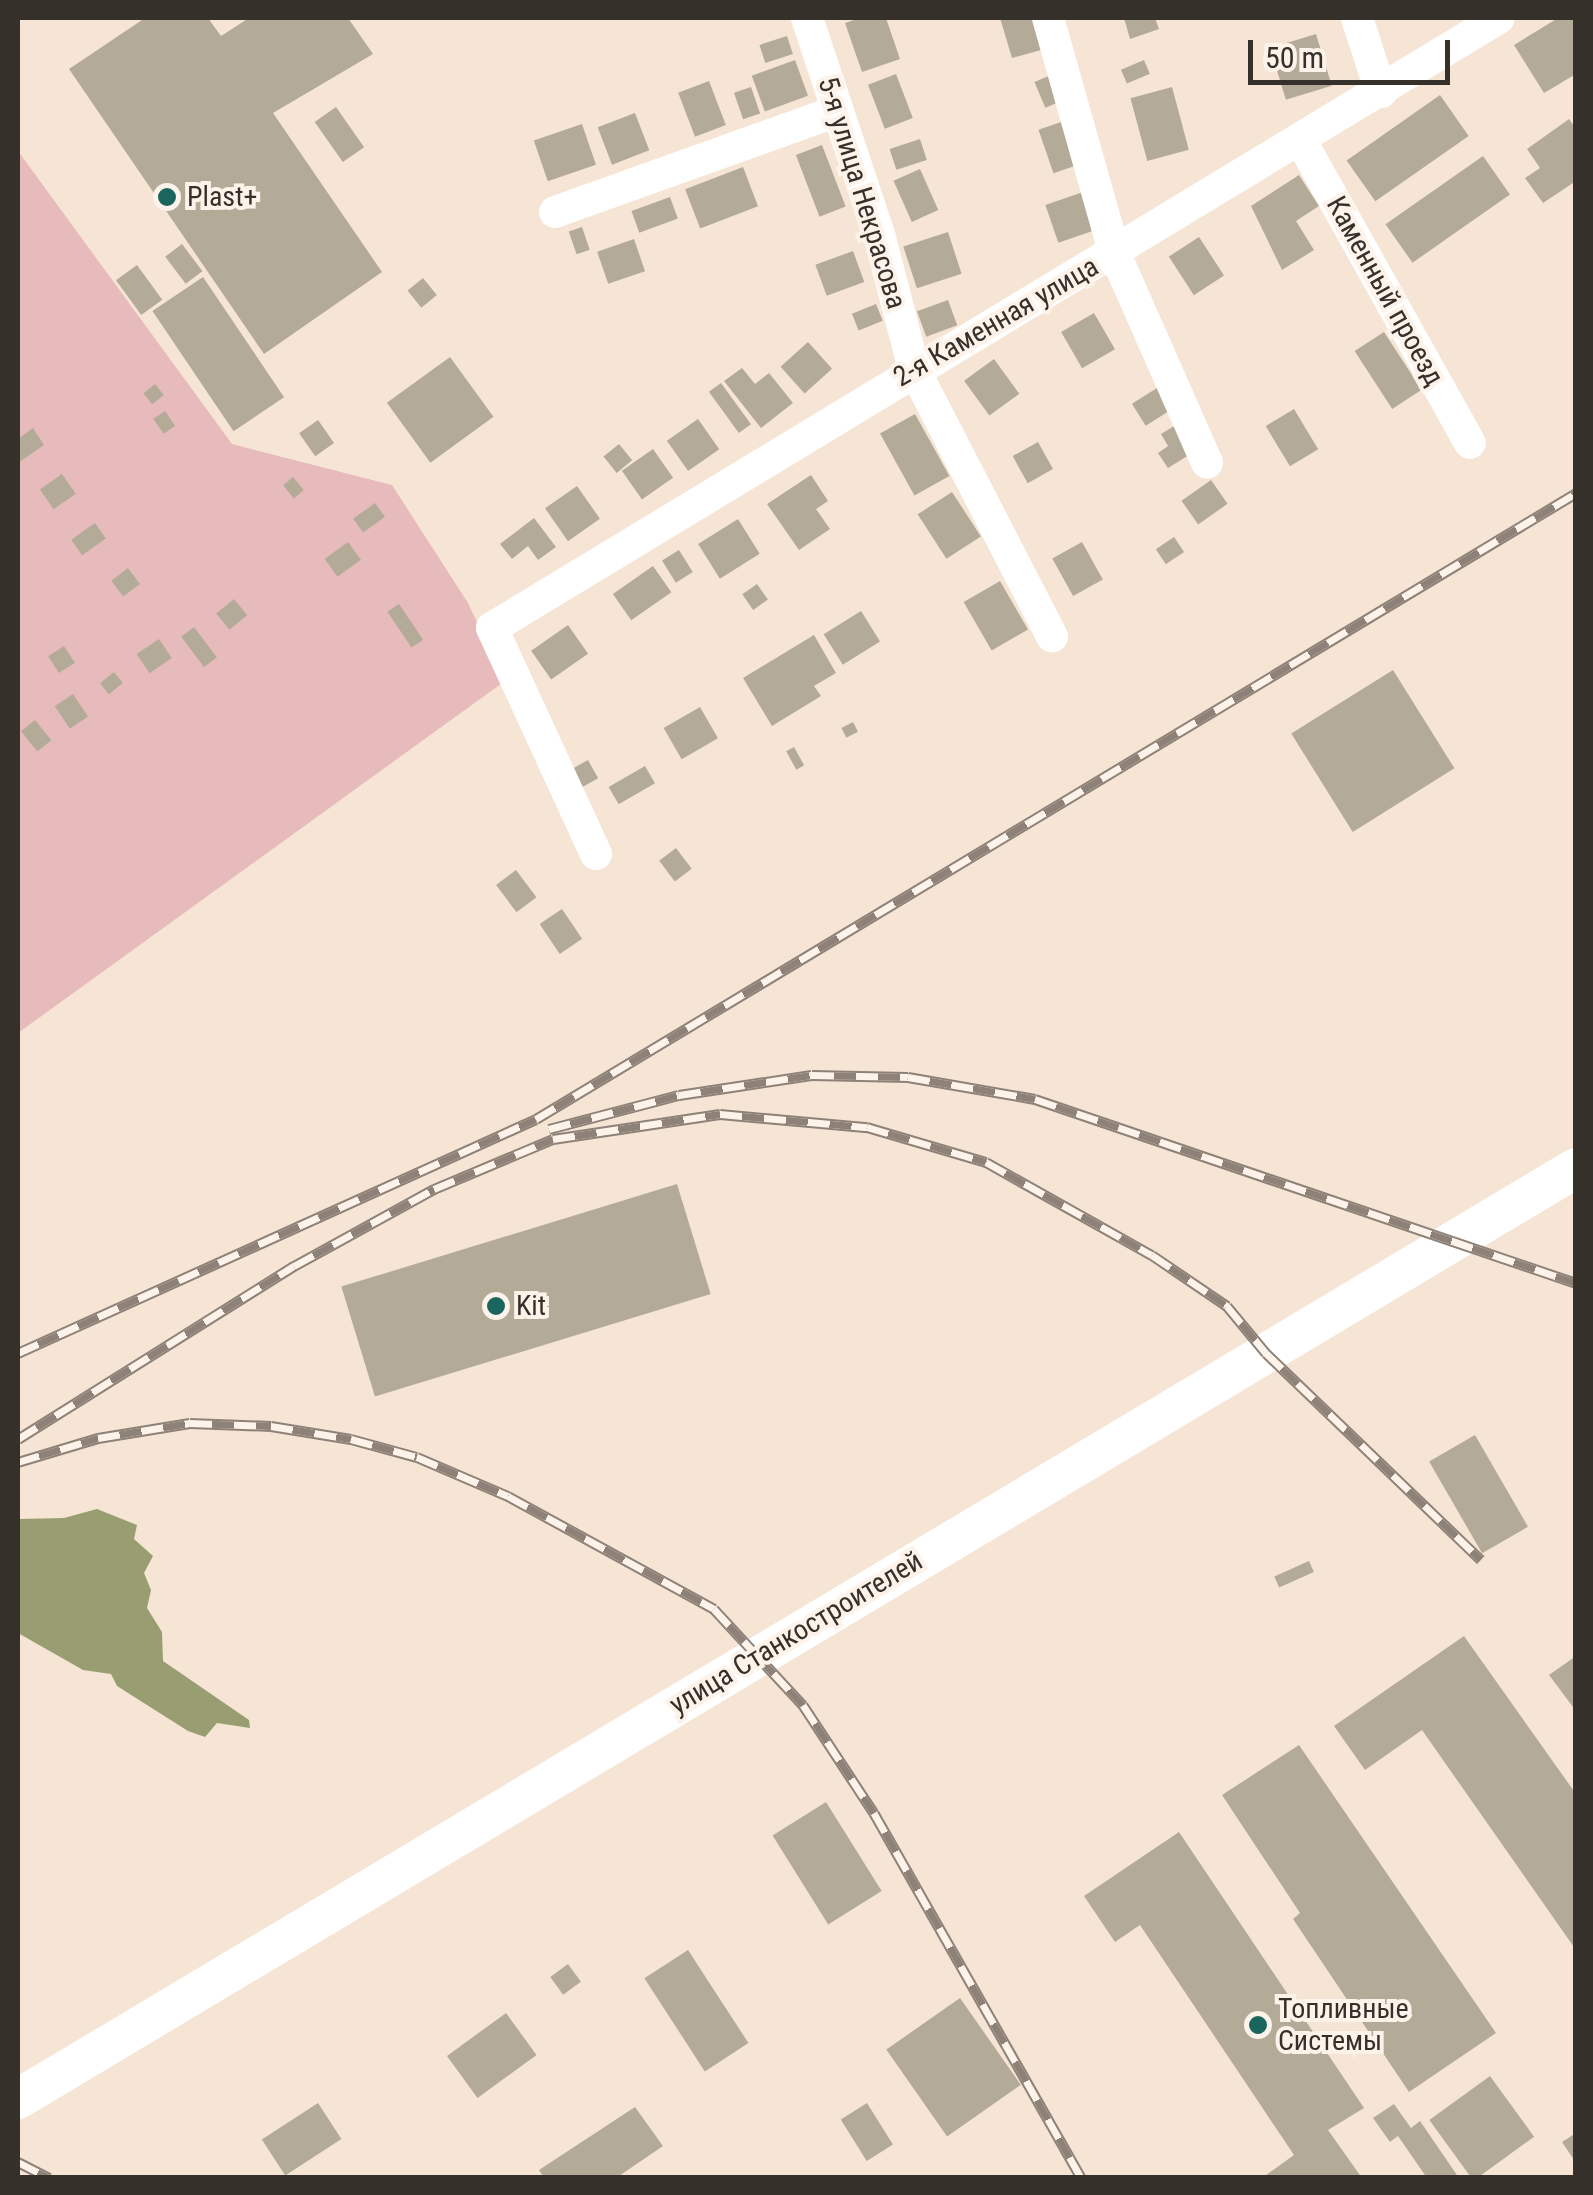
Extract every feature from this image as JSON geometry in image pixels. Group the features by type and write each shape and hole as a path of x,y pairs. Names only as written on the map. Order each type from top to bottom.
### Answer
{"main road":[{"name":"улица Станкостроителей","path":"18,2099 1576,1168"}],"street":[{"name":"5-я улица Некрасова","path":"807,18 914,369 1052,636"},
{"path":"1048,18 1115,254 1206,463"},
{"path":"1357,18 1381,92"},
{"name":"2-я Каменная улица","path":"596,854 492,628 914,369 1115,254 1500,18"},
{"path":"555,212 836,111"},
{"name":"Каменный проезд","path":"1300,140 1470,443"}],"shaded area":[{"path":"18,151 232,444 392,485 468,603 505,681 18,1033"},
{"path":"97,1509 137,1525 134,1539 153,1556 144,1573 151,1590 147,1608 162,1632 163,1661 249,1720 250,1728 217,1723 205,1737 188,1731 117,1686 111,1674 83,1670 18,1633 18,1519 64,1518"}],"building":[{"path":"145,18 208,18 221,36 249,18 348,18 373,54 273,113 382,272 264,354 69,69"},
{"path":"860,18 886,18 900,59 862,72 845,23"},
{"path":"1000,18 1039,18 1048,48 1012,58"},
{"path":"1124,18 1155,18 1159,29 1130,39"},
{"path":"1558,18 1576,18 1576,74 1544,93 1514,45"},
{"path":"1316,34 1332,86 1286,100 1270,48"},
{"path":"787,36 793,54 765,63 759,45"},
{"path":"795,60 808,96 765,111 752,76"},
{"path":"1144,60 1150,74 1127,84 1121,70"},
{"path":"896,74 913,118 885,129 868,85"},
{"path":"1051,75 1062,101 1045,108 1034,82"},
{"path":"709,81 726,125 695,137 678,93"},
{"path":"751,87 760,113 743,119 734,93"},
{"path":"1172,87 1189,150 1147,161 1130,98"},
{"path":"1440,95 1469,136 1375,201 1347,160"},
{"path":"336,107 364,147 343,162 315,122"},
{"path":"635,113 649,150 612,165 598,127"},
{"path":"1569,119 1576,129 1576,181 1543,203 1525,178 1540,168 1527,149"},
{"path":"1064,121 1079,164 1053,173 1038,130"},
{"path":"582,124 596,165 548,181 534,141"},
{"path":"920,139 927,160 896,170 890,149"},
{"path":"822,145 846,207 820,217 796,155"},
{"path":"1483,156 1510,195 1412,263 1386,224"},
{"path":"743,167 758,206 700,228 685,189"},
{"path":"920,169 938,210 912,222 894,181"},
{"path":"1299,175 1319,206 1296,221 1314,250 1282,270 1251,206"},
{"path":"1086,191 1099,229 1058,243 1045,205"},
{"path":"670,197 678,219 639,233 631,211"},
{"path":"582,227 590,250 577,254 569,232"},
{"path":"948,232 962,274 917,288 903,247"},
{"path":"1199,237 1224,276 1194,295 1169,257"},
{"path":"634,239 645,271 608,284 597,252"},
{"path":"182,244 202,271 186,284 165,257"},
{"path":"853,251 864,282 827,296 815,265"},
{"path":"137,265 162,300 141,315 116,280"},
{"path":"203,277 284,397 234,431 152,311"},
{"path":"423,278 437,295 421,308 407,291"},
{"path":"948,300 957,325 926,337 917,311"},
{"path":"876,304 883,321 859,330 852,314"},
{"path":"1094,313 1115,349 1082,368 1061,332"},
{"path":"1384,332 1422,390 1392,409 1355,351"},
{"path":"808,342 832,369 805,394 781,367"},
{"path":"450,357 493,417 430,463 387,403"},
{"path":"994,359 1019,394 989,416 964,381"},
{"path":"742,368 755,384 769,373 793,403 761,428 724,381"},
{"path":"721,383 751,424 739,433 709,392"},
{"path":"1165,383 1179,405 1146,426 1132,404"},
{"path":"155,384 164,395 152,404 143,393"},
{"path":"1294,409 1318,449 1290,466 1266,426"},
{"path":"165,411 175,426 163,434 153,419"},
{"path":"915,414 949,476 914,495 880,433"},
{"path":"698,419 719,449 688,471 667,441"},
{"path":"318,420 334,443 315,456 299,433"},
{"path":"1179,423 1197,450 1168,468 1158,453 1168,446 1161,434"},
{"path":"33,428 44,445 18,463 18,439"},
{"path":"1038,442 1053,469 1028,483 1013,456"},
{"path":"619,444 632,460 617,473 603,457"},
{"path":"653,449 673,478 642,499 622,471"},
{"path":"62,474 76,494 54,509 40,489"},
{"path":"811,475 828,501 816,509 830,529 799,550 767,504"},
{"path":"293,477 304,490 294,498 283,485"},
{"path":"1211,480 1228,504 1198,524 1182,501"},
{"path":"577,486 600,519 568,541 545,508"},
{"path":"952,492 981,536 946,559 918,514"},
{"path":"375,503 385,517 363,533 353,519"},
{"path":"534,518 556,547 538,560 528,546 512,559 500,544"},
{"path":"738,519 760,554 720,579 698,544"},
{"path":"95,523 106,539 82,555 71,540"},
{"path":"1174,537 1184,552 1166,564 1156,549"},
{"path":"348,542 361,560 337,577 325,559"},
{"path":"1082,542 1103,580 1073,596 1052,558"},
{"path":"679,550 693,572 676,583 662,561"},
{"path":"653,566 671,592 631,620 613,594"},
{"path":"128,568 140,584 123,597 111,581"},
{"path":"1000,581 1028,629 992,650 964,602"},
{"path":"757,584 768,600 753,610 742,594"},
{"path":"234,599 247,615 229,630 216,613"},
{"path":"399,604 423,640 411,647 387,612"},
{"path":"861,611 880,642 843,665 824,634"},
{"path":"568,625 588,654 551,679 531,651"},
{"path":"194,627 217,657 204,667 181,637"},
{"path":"814,635 836,673 814,686 821,696 772,726 743,678"},
{"path":"159,639 172,658 149,673 137,654"},
{"path":"64,646 75,663 59,673 48,656"},
{"path":"1393,670 1454,768 1353,832 1291,734"},
{"path":"114,672 123,683 109,694 100,683"},
{"path":"73,694 88,716 70,729 55,706"},
{"path":"700,707 718,738 682,759 664,728"},
{"path":"35,720 51,740 37,752 21,731"},
{"path":"853,722 858,732 846,738 841,728"},
{"path":"794,747 804,765 796,770 786,751"},
{"path":"588,760 598,778 582,787 572,769"},
{"path":"645,766 655,783 619,804 609,787"},
{"path":"676,848 692,869 675,881 659,861"},
{"path":"516,870 536,897 516,912 496,885"},
{"path":"562,909 582,939 560,954 540,924"},
{"path":"677,1184 711,1294 375,1397 341,1287"},
{"path":"1475,1435 1528,1527 1482,1553 1429,1462"},
{"path":"1309,1561 1314,1572 1279,1587 1274,1576"},
{"path":"1464,1636 1576,1794 1576,1950 1422,1730 1365,1770 1334,1726"},
{"path":"1576,1656 1576,1711 1549,1675"},
{"path":"1299,1745 1496,2033 1409,2092 1293,1919 1300,1913 1222,1795"},
{"path":"826,1802 882,1891 828,1924 773,1835"},
{"name":"Топливные Системы","path":"1179,1832 1364,2108 1328,2130 1362,2178 1262,2178 1294,2155 1140,1925 1115,1942 1084,1896"},
{"path":"688,1950 748,2043 705,2071 644,1978"},
{"path":"568,1964 581,1982 563,1995 550,1977"},
{"path":"960,1998 1021,2085 947,2136 886,2050"},
{"path":"506,2013 537,2055 478,2098 447,2056"},
{"path":"1490,2076 1534,2137 1477,2178 1471,2178 1429,2120"},
{"path":"318,2103 341,2139 285,2176 262,2139"},
{"path":"867,2103 893,2145 867,2161 841,2119"},
{"path":"1394,2104 1411,2128 1420,2121 1459,2178 1427,2178 1398,2136 1390,2142 1373,2118"},
{"path":"635,2107 663,2146 616,2178 544,2178 539,2170"},
{"path":"1576,2133 1576,2163 1562,2142"}],"railway":[{"path":"18,1353 536,1119 1576,493"},
{"path":"549,1129 679,1095 812,1075 908,1077 1035,1099 1576,1283"},
{"path":"18,1439 294,1266 434,1189 553,1139 720,1114 867,1127 986,1162 1152,1255 1227,1306 1266,1353 1481,1560"},
{"path":"18,1462 98,1438 190,1423 271,1426 351,1439 417,1457 508,1496 714,1609 803,1705 874,1813 1081,2178"},
{"path":"18,2162 49,2178"}],"place":[{"name":"Plast+","path":"167,197"},
{"name":"Kit","path":"496,1306"},
{"name":"Топливные Системы","path":"1258,2025"}]}
